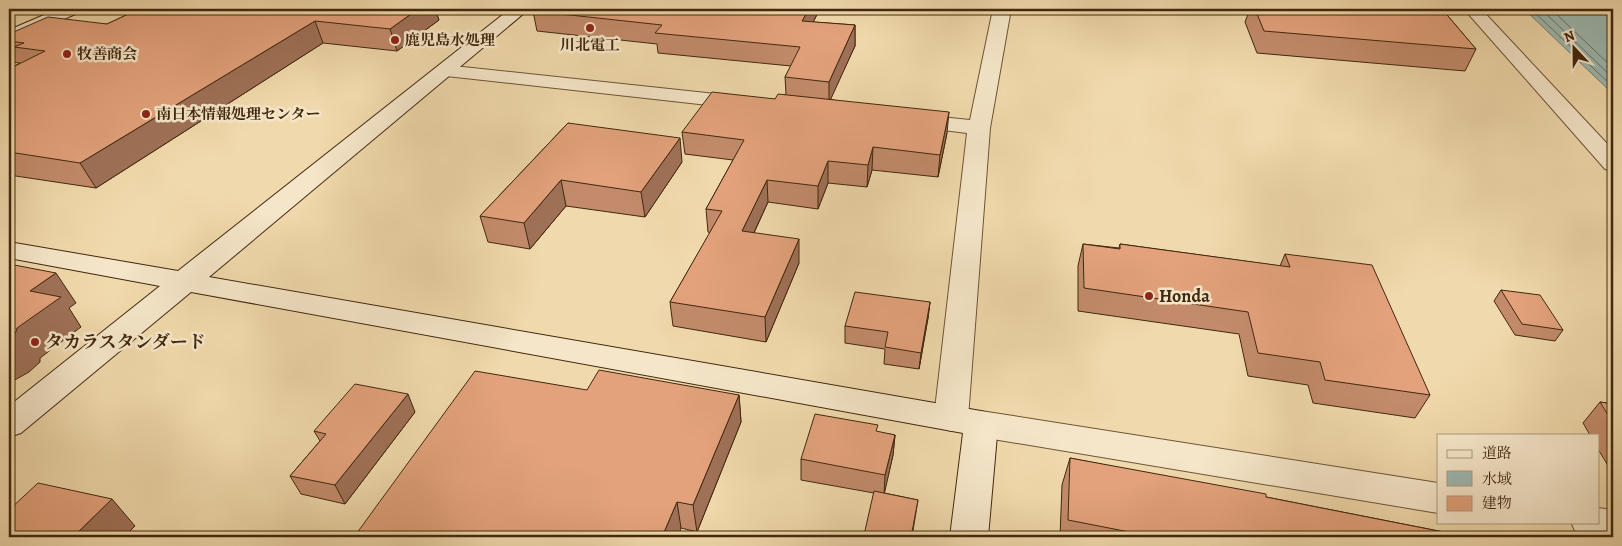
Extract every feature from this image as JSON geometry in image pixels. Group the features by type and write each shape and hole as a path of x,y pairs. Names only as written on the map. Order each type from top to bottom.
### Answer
{"street":[{"path":"9,37 72,9"},
{"path":"9,424 520,9"},
{"path":"968,537 966,421 979,128 1002,9"},
{"path":"1472,9 1613,164"},
{"path":"444,71 761,104"},
{"path":"890,118 979,128"},
{"path":"9,250 966,421 1437,498"},
{"path":"1600,524 1613,526"}],"water":[{"path":"1524,9 1613,9 1613,94"}],"building":[{"path":"139,9 418,9 390,29 315,21 80,163 9,152 9,69 45,51 14,47 24,43 9,41 9,34 48,17 107,24"},
{"path":"535,9 809,9 802,21 855,25 829,82 785,77 800,47 655,33 662,25 533,11"},
{"path":"1255,9 1442,9 1476,49 1264,31"},
{"path":"712,92 775,99 778,94 949,112 940,155 873,147 868,165 828,161 818,186 767,180 742,231 799,239 765,317 670,302 722,211 706,209 744,140 682,132"},
{"path":"568,123 680,138 641,192 561,180 524,223 480,216"},
{"path":"1083,244 1120,249 1120,244 1290,267 1285,254 1372,265 1430,395 1325,380 1320,362 1258,353 1248,312 1084,288"},
{"path":"9,264 56,273 30,291 61,297 17,328 9,340"},
{"path":"1501,290 1540,295 1563,330 1522,324"},
{"path":"855,292 930,302 921,353 885,347 888,332 845,326"},
{"path":"599,370 739,395 693,505 677,502 662,537 354,537 475,371 587,390"},
{"path":"355,384 408,394 335,485 290,476 326,434 314,431"},
{"path":"1600,402 1613,404 1613,423"},
{"path":"815,414 878,425 876,431 895,435 885,475 801,459"},
{"path":"1070,458 1266,494 1266,497 1469,537 1155,537 1068,520"},
{"path":"38,483 112,499 73,537 9,537 9,510"},
{"path":"874,491 918,500 911,537 875,537 864,535"}],"place":[{"name":"川北電工","path":"590,28"},
{"name":"鹿児島水処理","path":"395,40"},
{"name":"牧善商会","path":"67,54"},
{"name":"南日本情報処理センター","path":"146,114"},
{"name":"Honda","path":"1149,296"},
{"name":"タカラスタンダード","path":"35,342"}]}
